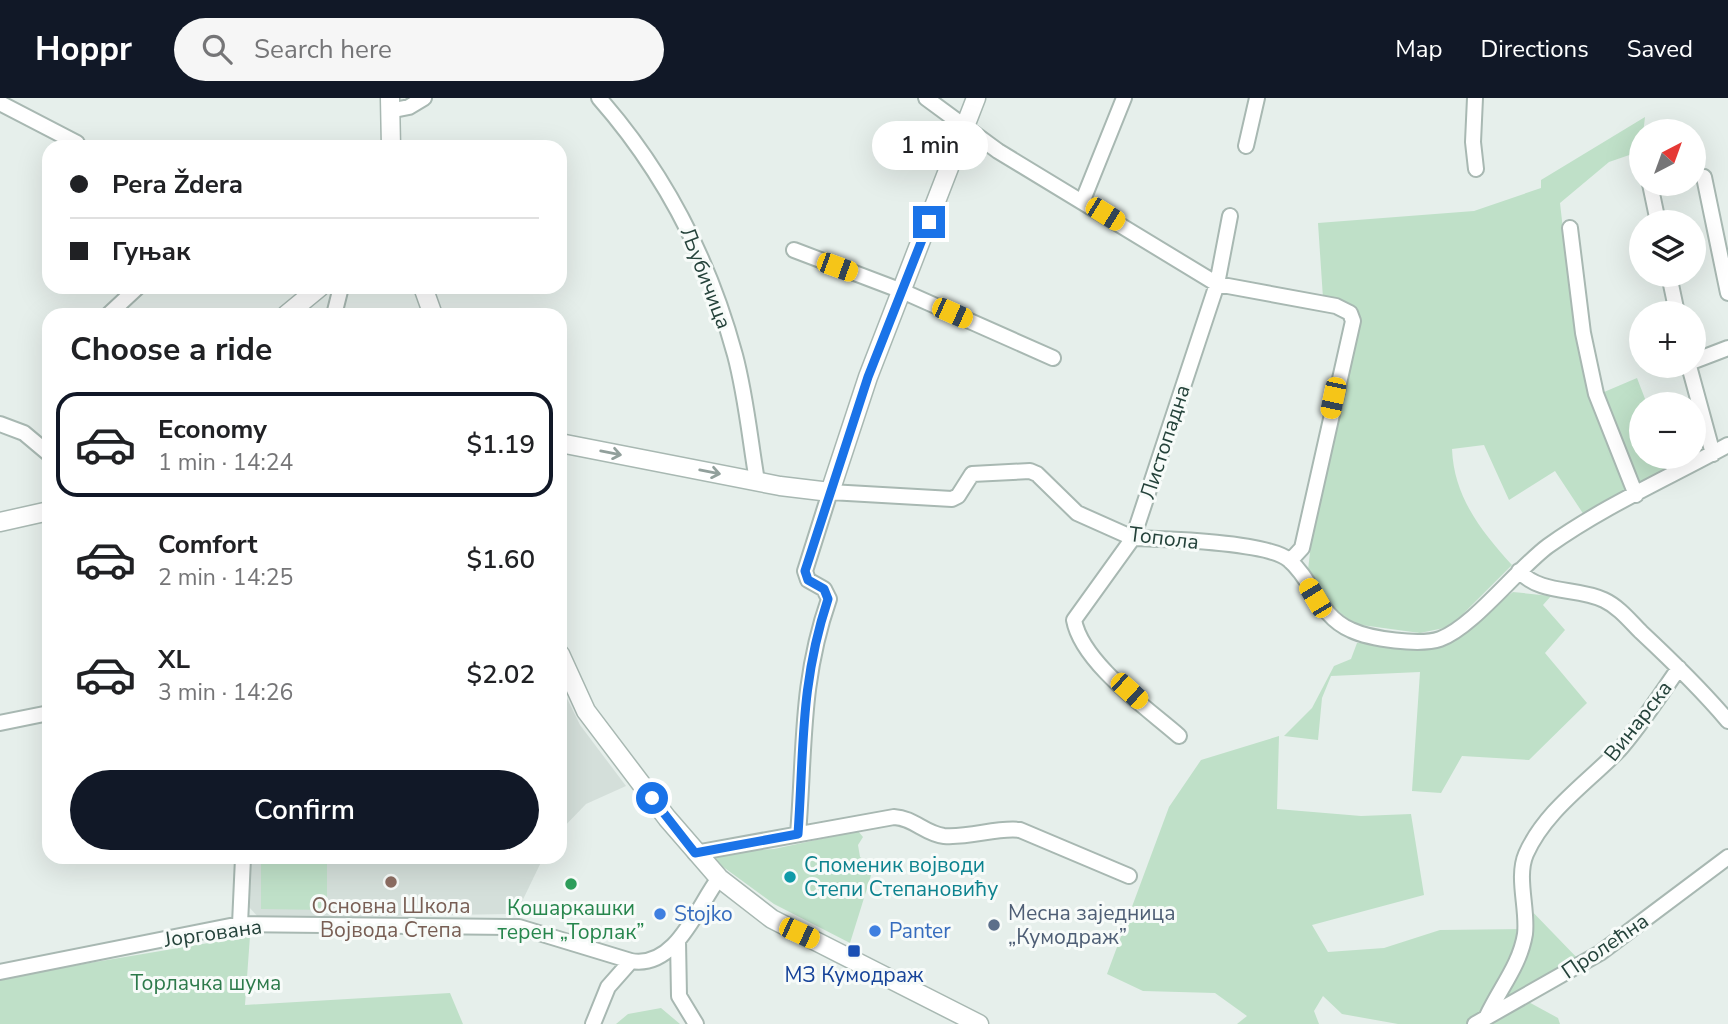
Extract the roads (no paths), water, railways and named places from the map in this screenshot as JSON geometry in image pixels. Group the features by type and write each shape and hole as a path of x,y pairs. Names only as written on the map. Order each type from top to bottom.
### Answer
{"street":[{"path":"391,140 390,104 409,107 424,98"},
{"name":"Љубичица","path":"599,98 663,181 687,223 735,355 757,481"},
{"path":"926,98 964,129 1217,284 1336,306 1350,313 1353,321 1302,548 1290,561 1323,609 1339,624 1368,635 1423,642 1444,637 1519,571 1574,529 1728,445"},
{"path":"798,834 802,726 809,667 828,599 824,589 808,580 805,571 868,377 976,98"},
{"path":"1083,200 1124,98"},
{"path":"1246,146 1257,98"},
{"path":"1475,98 1473,142 1476,169"},
{"path":"0,103 71,140"},
{"path":"1706,187 1728,293"},
{"name":"Листопадна","path":"1179,737 1095,661 1076,632 1074,620 1133,538 1217,284 1230,216"},
{"path":"1570,228 1583,333 1596,394 1636,495"},
{"path":"794,250 902,291 1052,358"},
{"path":"116,308 130,294"},
{"path":"294,308 312,294"},
{"path":"1706,356 1728,348"},
{"path":"1692,378 1713,454"},
{"path":"0,424 24,433 42,448"},
{"name":"Топола","path":"567,444 757,481 830,492 952,499 958,496 972,474 1030,471 1043,478 1077,513 1133,538 1264,549 1290,561"},
{"path":"0,522 42,513"},
{"name":"Винарска","path":"1519,571 1533,584 1605,600 1619,610 1679,668 1728,721"},
{"name":"Винарска","path":"1481,1020 1517,964 1522,948 1525,929 1524,858 1535,836 1565,801 1620,748 1679,668"},
{"path":"567,670 581,703 695,853 719,878 772,919 979,1024"},
{"path":"0,723 42,714"},
{"path":"695,853 894,817 911,820 940,835 975,836 1012,829 1129,876"},
{"name":"Пролећна","path":"1481,1020 1583,964 1728,857"},
{"path":"240,924 243,864"},
{"path":"593,1024 608,987 631,961 647,962 657,958 678,941 719,878"},
{"name":"Јоргована","path":"0,972 240,924 519,927 631,961"},
{"path":"678,941 679,996 696,1024"}],"place":[{"name":"Споменик војводи Степи Степановићу","path":"790,877"},
{"name":"Основна Школа Војвода Степа","path":"391,882"},
{"name":"Кошаркашки терен „Торлак”","path":"571,884"},
{"name":"Stojko","path":"660,914"},
{"name":"Месна заједница „Кумодраж”","path":"994,925"},
{"name":"Panter","path":"875,931"},
{"name":"МЗ Кумодраж","path":"854,951"}],"park label":[{"name":"Торлачка шума","path":"206,983"}]}
